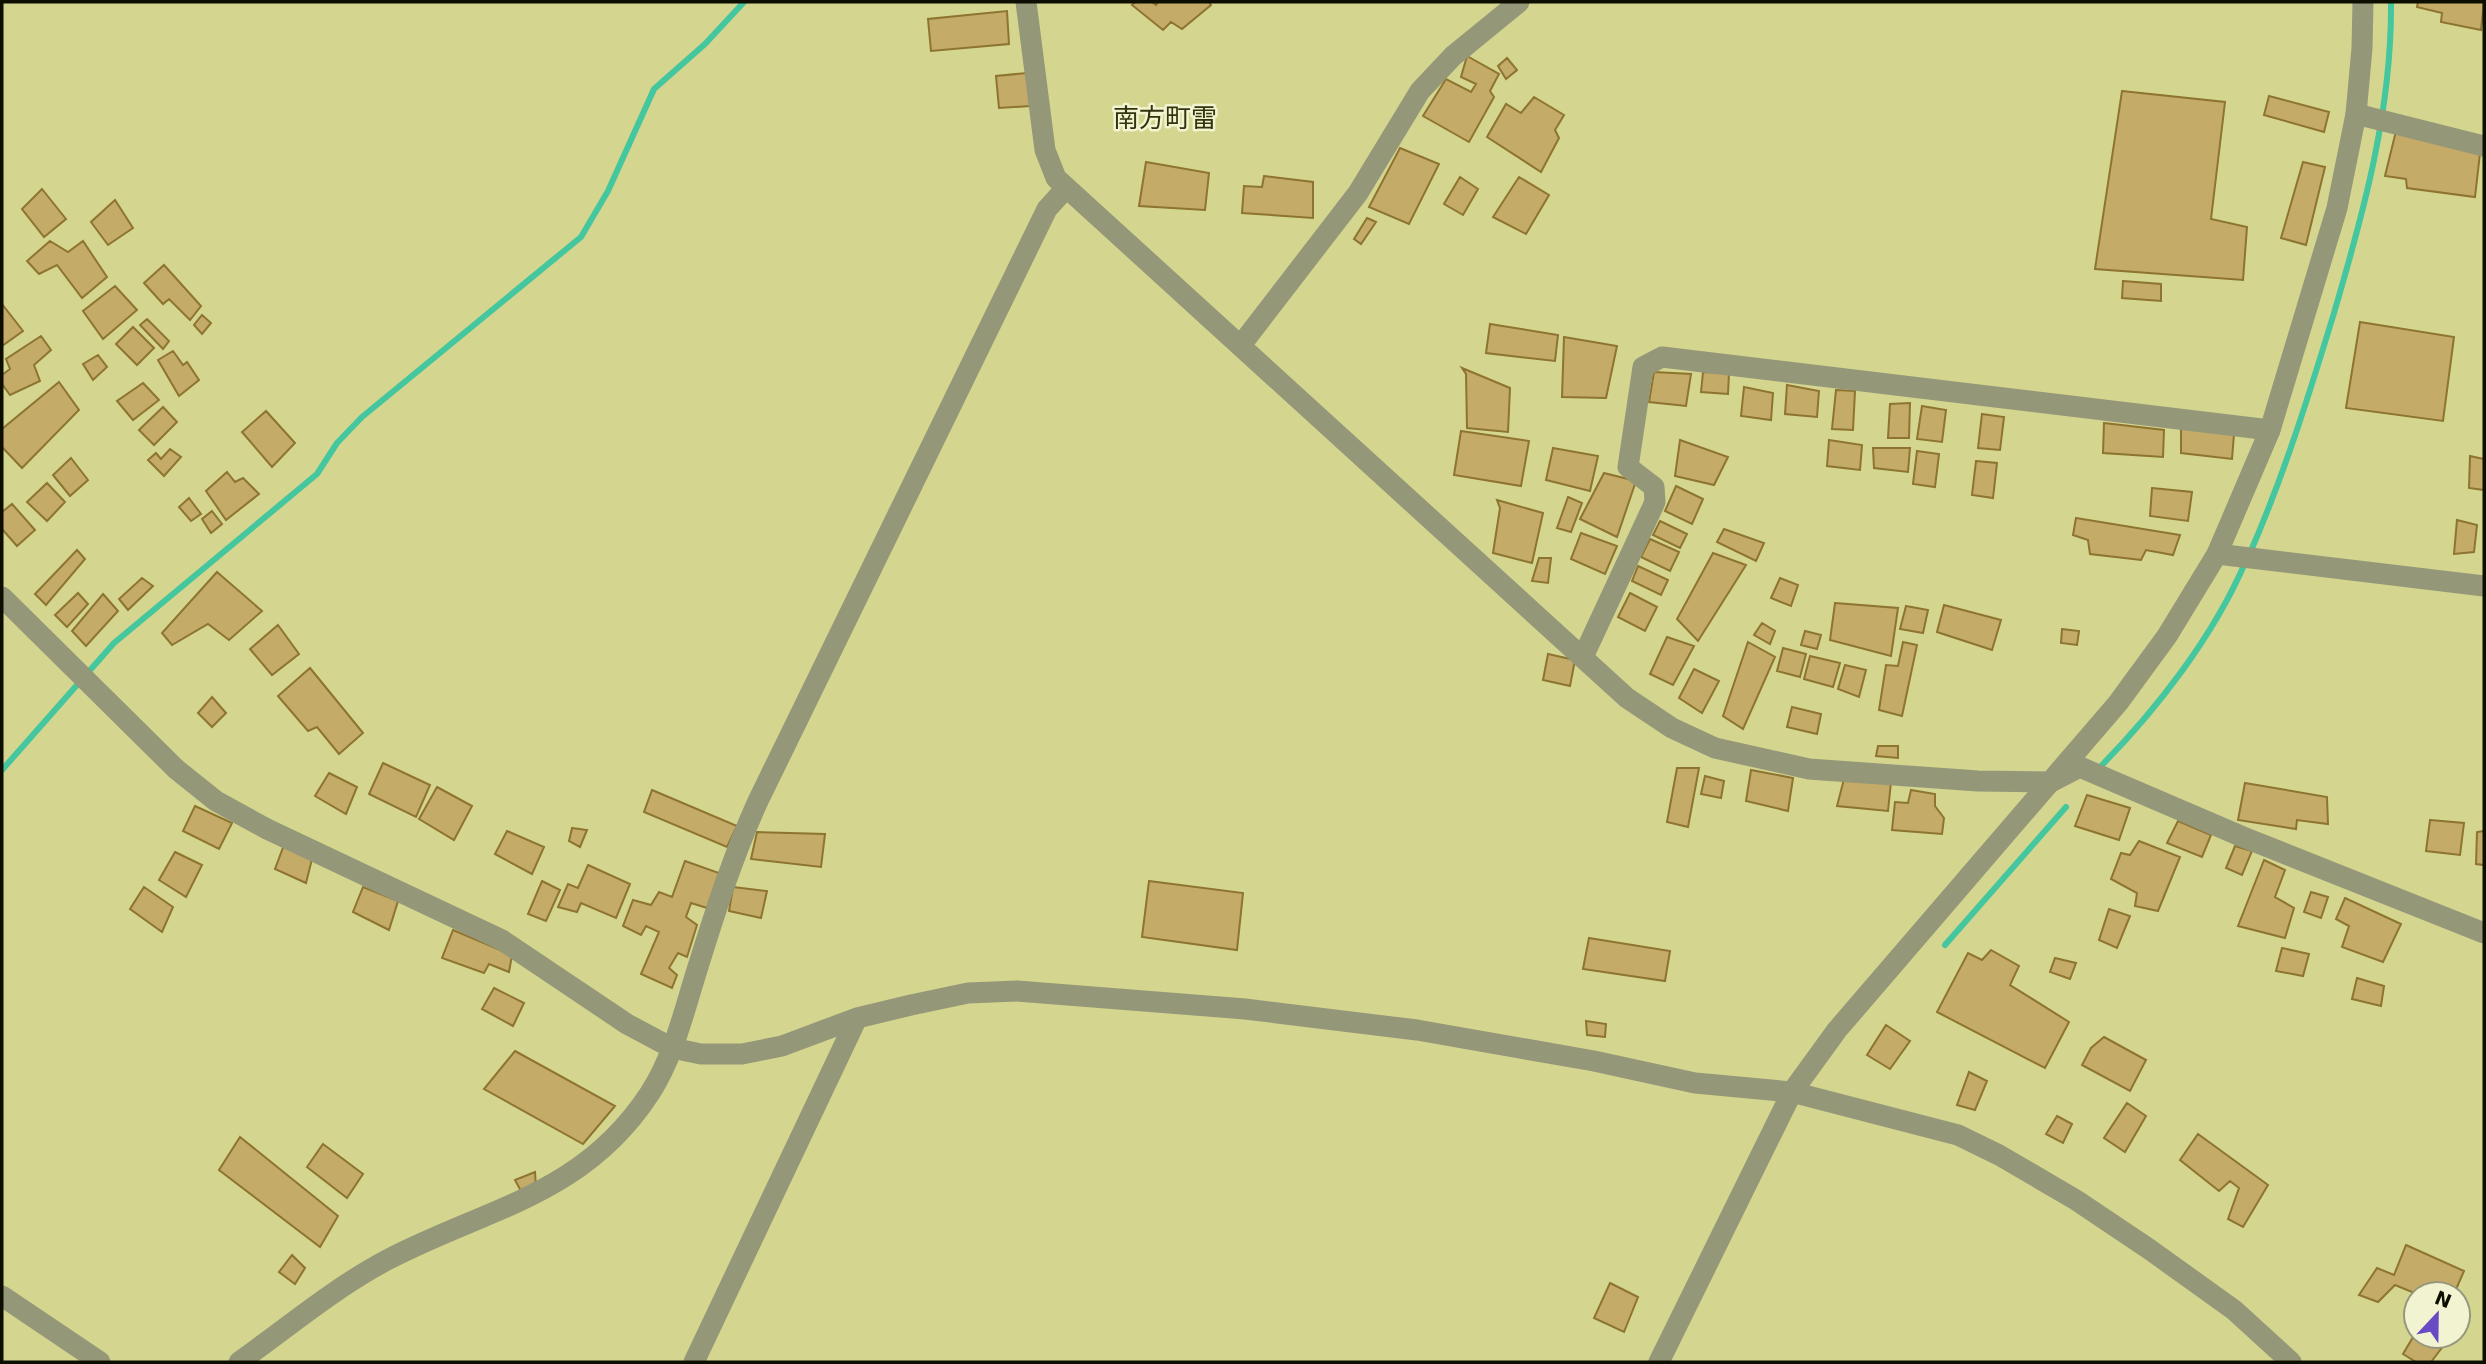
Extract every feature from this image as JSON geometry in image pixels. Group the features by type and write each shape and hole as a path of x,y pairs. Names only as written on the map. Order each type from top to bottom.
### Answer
{"street":[{"path":"1026,2 1045,149 1050,167 1066,188 1627,698 1672,728 1715,748 1808,769 1978,781 2051,782 2080,767 2243,837 2484,933"},
{"path":"1241,345 1358,193 1420,91 1453,56 1518,2"},
{"path":"1659,1362 1792,1092 1837,1030 2118,703 2168,636 2237,556 2270,430 2337,208 2373,118 2362,48 2363,2"},
{"path":"2373,118 2484,146"},
{"path":"239,1362 371,1269 536,1195 564,1179 594,1155 625,1124 649,1094 672,1048 731,863 758,801 1047,209 1066,188"},
{"path":"1583,657 1655,502 1654,487 1628,467 1643,367 1662,357 2270,430"},
{"path":"2237,556 2484,586"},
{"path":"2,597 176,769 216,801 267,829 502,940 627,1024 672,1048 701,1054 742,1054 782,1046 857,1018 968,993 1017,991 1245,1009 1417,1030 1594,1061 1695,1083 1792,1092 1958,1135 1999,1154 2076,1200 2149,1249 2234,1310 2291,1362"},
{"path":"694,1362 857,1018"},
{"path":"2,1296 100,1362"}],"building":[{"path":"1135,2 1152,2 1156,5 1158,2 1209,2 1211,5 1182,29 1171,22 1163,30 1132,5"},
{"path":"2418,2 2484,2 2481,30 2441,22 2442,13 2417,7"},
{"path":"1007,11 1009,44 931,51 928,19"},
{"path":"1467,56 1499,74 1490,91 1494,97 1469,142 1423,116 1446,79 1471,92 1476,84 1461,77"},
{"path":"1507,58 1517,70 1506,79 1498,66"},
{"path":"1027,73 1030,106 999,108 996,76"},
{"path":"2122,91 2225,102 2211,219 2247,227 2243,280 2095,269"},
{"path":"2269,96 2329,112 2324,132 2264,115"},
{"path":"1534,97 1564,115 1555,130 1559,138 1541,172 1487,137 1506,104 1521,113"},
{"path":"2396,131 2480,153 2475,197 2407,188 2406,179 2385,176"},
{"path":"1400,148 1439,164 1409,224 1369,207"},
{"path":"1146,162 1209,173 1205,210 1139,206"},
{"path":"2303,162 2325,167 2306,245 2281,238"},
{"path":"1264,176 1313,182 1313,218 1242,213 1244,186 1262,187"},
{"path":"1460,177 1478,189 1463,215 1444,204"},
{"path":"1519,177 1549,195 1526,234 1493,217"},
{"path":"42,189 66,219 44,237 22,209"},
{"path":"115,200 133,228 108,245 91,222"},
{"path":"1367,218 1376,222 1361,244 1354,239"},
{"path":"50,241 68,252 83,241 107,277 82,298 57,265 39,274 27,261"},
{"path":"164,265 201,306 190,320 169,299 163,304 144,283"},
{"path":"2123,281 2161,284 2161,301 2122,298"},
{"path":"115,286 137,310 103,339 83,311"},
{"path":"2,304 23,331 2,346"},
{"path":"202,315 211,323 202,334 194,325"},
{"path":"147,319 169,341 163,349 140,325"},
{"path":"2360,322 2454,337 2443,421 2346,408"},
{"path":"1490,324 1558,335 1555,361 1486,353"},
{"path":"133,327 154,348 137,365 116,344"},
{"path":"41,336 51,350 34,365 40,381 10,395 2,384 2,375 10,369 6,359"},
{"path":"1564,337 1617,346 1606,398 1562,397"},
{"path":"173,351 183,365 187,362 199,380 179,396 158,360"},
{"path":"98,355 107,367 93,380 83,364"},
{"path":"1462,368 1510,388 1508,432 1467,428 1466,374"},
{"path":"1654,372 1691,374 1686,406 1649,402"},
{"path":"1703,372 1729,373 1728,394 1701,392"},
{"path":"59,382 79,410 22,468 2,447 2,429"},
{"path":"143,383 159,400 133,420 117,401"},
{"path":"1787,385 1819,391 1817,417 1785,414"},
{"path":"1744,387 1773,393 1771,420 1741,416"},
{"path":"1836,390 1855,391 1853,430 1832,429"},
{"path":"1910,403 1909,438 1888,438 1890,404"},
{"path":"1922,406 1946,410 1942,442 1917,439"},
{"path":"163,407 177,422 154,445 139,430"},
{"path":"266,411 295,443 272,467 242,432"},
{"path":"1982,414 2004,417 2000,450 1978,448"},
{"path":"2104,423 2164,430 2163,457 2103,453"},
{"path":"2181,428 2234,434 2232,459 2181,453"},
{"path":"1461,431 1529,441 1521,486 1454,475"},
{"path":"1680,440 1728,457 1714,485 1675,476"},
{"path":"1829,440 1862,445 1860,470 1827,466"},
{"path":"1553,448 1598,456 1590,491 1546,480"},
{"path":"1873,448 1910,448 1908,472 1874,468"},
{"path":"170,449 181,457 164,476 148,460 156,453 161,459"},
{"path":"1917,451 1939,454 1935,487 1913,484"},
{"path":"2470,456 2484,459 2484,490 2469,488"},
{"path":"71,458 88,480 70,496 53,475"},
{"path":"1976,461 1997,463 1993,498 1972,495"},
{"path":"227,472 235,482 243,478 259,494 226,520 206,491"},
{"path":"1604,473 1636,481 1617,537 1580,519"},
{"path":"47,483 65,502 47,521 27,502"},
{"path":"1676,486 1703,499 1692,524 1665,511"},
{"path":"2152,488 2192,492 2188,521 2150,516"},
{"path":"1568,497 1582,503 1571,532 1557,528"},
{"path":"189,498 201,514 191,521 179,507"},
{"path":"1497,500 1543,513 1532,563 1493,553 1500,508"},
{"path":"12,504 35,530 17,546 2,529 2,512"},
{"path":"212,511 222,524 211,533 202,519"},
{"path":"2076,518 2180,535 2173,555 2146,550 2141,560 2090,554 2088,540 2073,535"},
{"path":"2457,520 2477,525 2474,552 2454,554"},
{"path":"1660,521 1687,534 1680,548 1653,535"},
{"path":"1724,529 1764,543 1756,561 1717,542"},
{"path":"1581,533 1617,546 1605,574 1571,559"},
{"path":"1650,539 1679,552 1670,571 1641,557"},
{"path":"77,550 85,559 46,605 35,594"},
{"path":"1713,553 1746,565 1698,641 1677,619"},
{"path":"1539,558 1551,558 1548,583 1532,581"},
{"path":"1638,566 1668,580 1661,595 1632,581"},
{"path":"217,572 262,611 229,640 208,624 172,645 162,633"},
{"path":"142,578 153,586 128,610 119,599"},
{"path":"1780,578 1798,585 1791,606 1771,598"},
{"path":"78,593 88,604 67,627 55,615"},
{"path":"1630,593 1657,607 1645,631 1618,617"},
{"path":"103,594 118,611 86,646 72,631"},
{"path":"1835,603 1898,608 1891,656 1830,640"},
{"path":"1944,605 2001,620 1992,650 1937,632"},
{"path":"1906,606 1928,610 1923,633 1900,629"},
{"path":"1762,623 1775,631 1770,644 1754,635"},
{"path":"278,625 299,654 272,675 250,649"},
{"path":"2062,629 2079,631 2077,645 2061,643"},
{"path":"1805,631 1821,635 1817,649 1801,645"},
{"path":"1667,637 1694,646 1673,685 1650,674"},
{"path":"1748,642 1775,657 1743,729 1723,716"},
{"path":"1903,642 1917,645 1902,716 1879,710 1886,665 1898,666"},
{"path":"1783,648 1806,654 1800,677 1777,671"},
{"path":"1548,654 1575,660 1570,686 1543,680"},
{"path":"1810,656 1840,663 1833,687 1804,679"},
{"path":"1845,665 1866,670 1859,697 1838,689"},
{"path":"310,668 363,733 339,754 317,727 308,731 278,696"},
{"path":"1694,669 1719,681 1702,713 1679,698"},
{"path":"212,697 226,713 212,727 198,713"},
{"path":"1792,707 1821,714 1817,734 1787,727"},
{"path":"1878,746 1898,746 1898,758 1876,756"},
{"path":"383,763 430,785 416,817 369,794"},
{"path":"1677,768 1699,768 1688,827 1667,822"},
{"path":"1751,770 1793,778 1788,811 1746,801"},
{"path":"329,773 357,787 346,814 315,796"},
{"path":"1705,776 1724,781 1721,798 1701,794"},
{"path":"1844,779 1891,782 1888,811 1837,806"},
{"path":"2245,783 2327,797 2328,824 2297,820 2296,829 2238,820"},
{"path":"437,787 472,806 454,840 419,819"},
{"path":"652,790 737,826 727,847 644,812"},
{"path":"1911,790 1935,794 1935,806 1944,818 1942,834 1892,830 1895,802 1908,803"},
{"path":"2087,795 2130,808 2119,840 2075,826"},
{"path":"195,806 232,823 219,849 183,831"},
{"path":"2430,820 2464,823 2460,855 2426,851"},
{"path":"2178,821 2211,835 2202,857 2167,843"},
{"path":"572,828 587,830 580,847 569,841"},
{"path":"507,831 544,847 532,874 495,854"},
{"path":"2484,831 2484,865 2476,864 2477,832"},
{"path":"757,832 825,834 821,867 751,859"},
{"path":"2139,841 2180,857 2158,911 2135,906 2137,893 2111,879 2121,853 2130,855"},
{"path":"284,845 312,859 306,883 275,869"},
{"path":"2235,846 2252,851 2242,875 2226,868"},
{"path":"175,852 202,865 186,897 159,880"},
{"path":"2264,860 2285,870 2275,897 2294,908 2285,938 2238,926"},
{"path":"685,861 719,873 707,908 691,903 686,917 697,925 687,957 678,953 669,968 677,975 672,988 641,974 659,932 646,926 641,935 623,926 633,900 651,905 659,892 672,897"},
{"path":"588,865 630,884 616,918 581,903 577,912 558,907 568,884 578,888"},
{"path":"542,881 560,890 546,921 528,914"},
{"path":"1149,881 1243,893 1237,950 1142,937"},
{"path":"144,887 173,907 162,932 130,909"},
{"path":"363,887 398,901 389,930 353,912"},
{"path":"733,887 767,891 761,918 729,911"},
{"path":"2311,892 2328,897 2321,918 2304,912"},
{"path":"2345,898 2401,924 2383,962 2342,947 2349,926 2336,919"},
{"path":"2109,909 2130,916 2117,948 2099,940"},
{"path":"453,930 512,955 509,972 489,964 484,973 442,958"},
{"path":"1589,938 1670,951 1665,981 1583,969"},
{"path":"2282,948 2309,954 2303,976 2276,971"},
{"path":"1991,950 2019,966 2010,985 2069,1022 2045,1068 1937,1012 1968,953 1982,960"},
{"path":"2055,958 2076,963 2070,979 2050,972"},
{"path":"2357,978 2384,986 2381,1006 2352,999"},
{"path":"494,988 524,1003 513,1026 482,1009"},
{"path":"1586,1021 1606,1024 1605,1037 1587,1035"},
{"path":"1886,1025 1910,1041 1890,1069 1867,1055"},
{"path":"2104,1037 2146,1060 2130,1091 2082,1065 2091,1048"},
{"path":"515,1051 615,1106 583,1144 484,1089"},
{"path":"1969,1072 1987,1081 1975,1110 1957,1105"},
{"path":"2127,1103 2146,1116 2125,1152 2104,1138"},
{"path":"2057,1116 2072,1124 2063,1143 2046,1134"},
{"path":"2198,1134 2268,1185 2243,1227 2228,1219 2239,1188 2230,1181 2219,1191 2180,1160"},
{"path":"240,1137 338,1216 320,1247 219,1170"},
{"path":"323,1144 363,1174 347,1198 307,1167"},
{"path":"535,1172 536,1187 522,1193 515,1180"},
{"path":"2406,1245 2464,1271 2460,1280 2402,1280 2402,1288 2395,1285 2378,1302 2359,1295 2377,1268 2394,1275"},
{"path":"292,1255 305,1268 295,1284 279,1272"},
{"path":"1610,1283 1638,1297 1624,1332 1594,1318"},
{"path":"2405,1350 2440,1350 2431,1362 2416,1362 2403,1354"}],"waterway":[{"path":"2,770 114,643 317,474 337,443 362,417 581,237 608,191 654,89 705,44 744,2"},
{"path":"2250,553 2295,434 2356,236 2374,159 2387,81 2391,2"},
{"path":"2101,766 2143,721 2182,671 2217,618 2245,563"},
{"path":"1945,945 2066,807"}],"district":[{"name":"南方町雷","path":"1165,118"}]}
